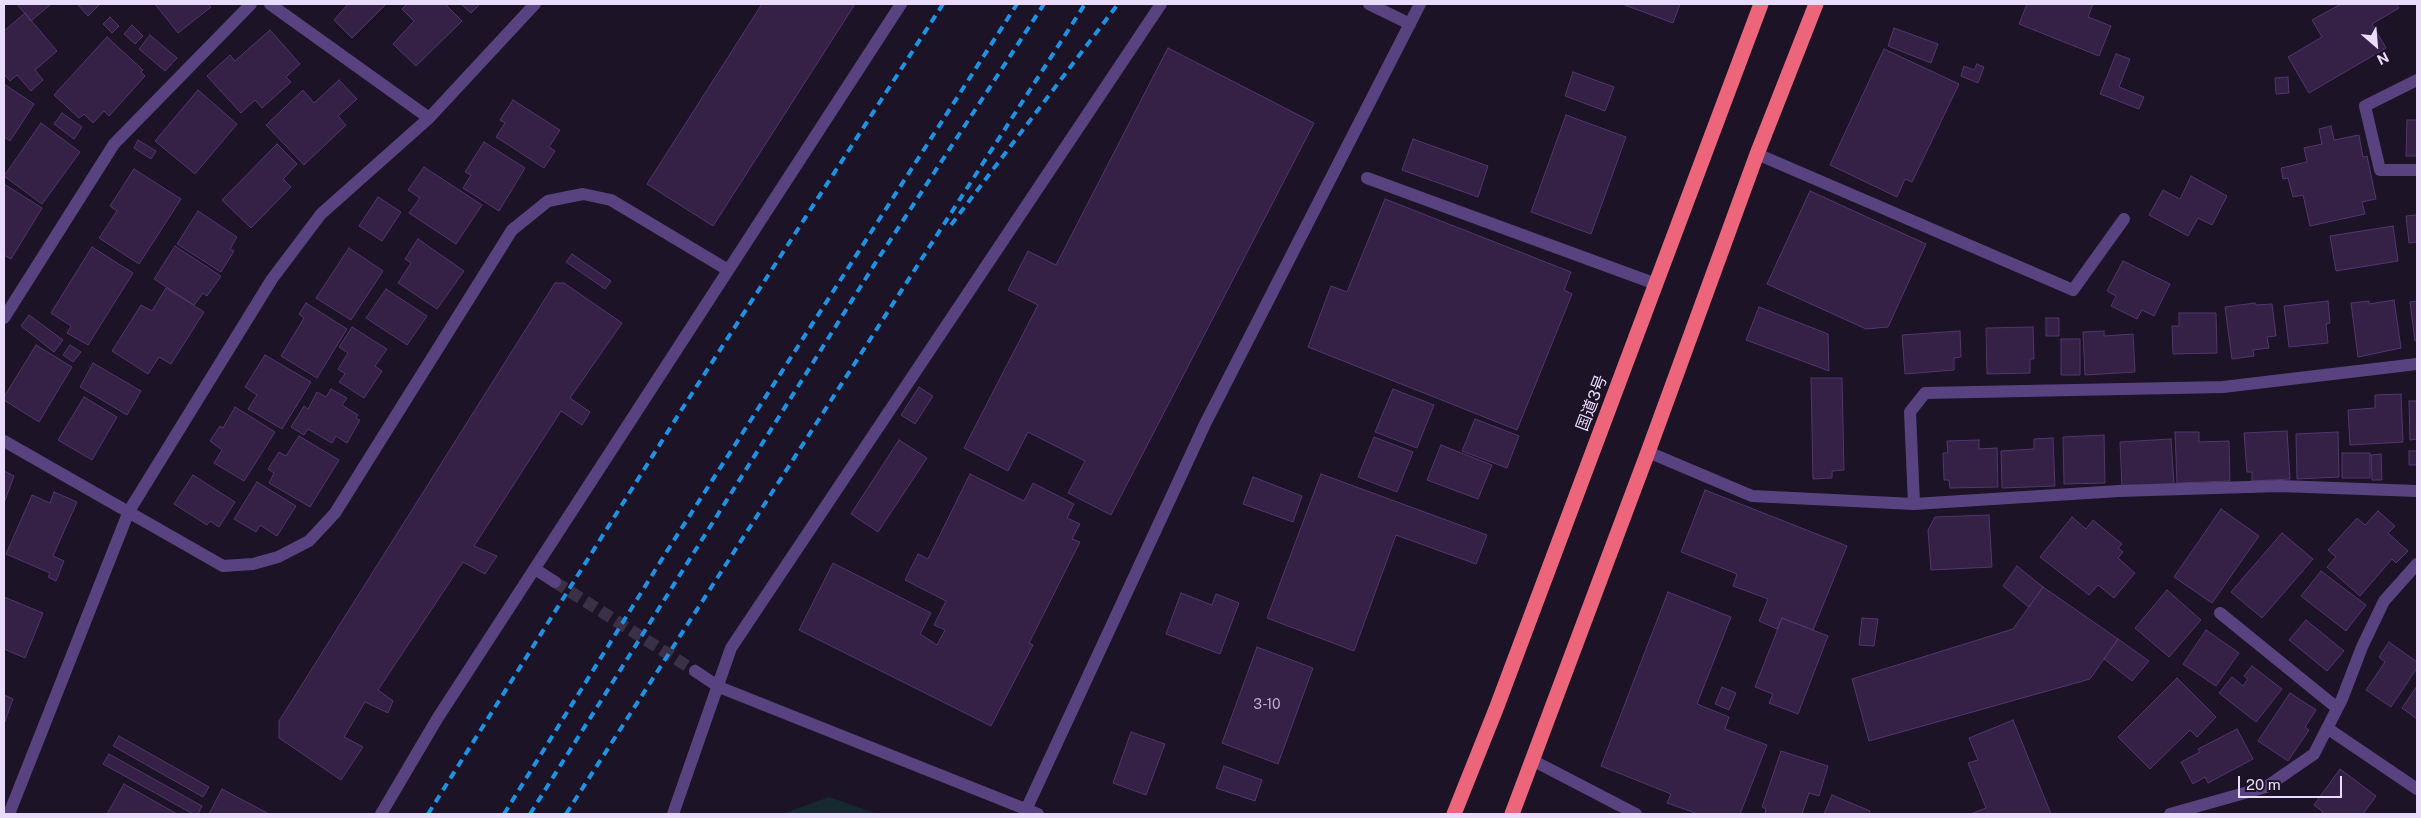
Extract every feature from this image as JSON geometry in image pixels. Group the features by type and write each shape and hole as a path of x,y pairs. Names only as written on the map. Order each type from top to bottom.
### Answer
{"highway":[{"name":"国道3号","path":"1454,814 1496,709 1761,4"},
{"path":"1512,814 1648,452 1756,154 1816,4"}],"street":[{"path":"4,318 114,144 251,4"},
{"path":"270,4 429,118"},
{"path":"9,814 129,511 272,279 315,222 429,118 535,4"},
{"path":"381,814 437,719 901,4"},
{"path":"673,814 719,687 731,648 1160,4"},
{"path":"1369,4 1410,24"},
{"path":"694,671 719,687 1030,813 1205,424 1420,4"},
{"path":"2417,80 2365,106 2380,170 2417,170"},
{"path":"1756,154 2073,290 2124,219"},
{"path":"1367,178 1656,284"},
{"path":"4,441 223,566 253,564 278,557 309,542 335,513 512,230 548,201 583,194 611,200 728,270"},
{"path":"1914,504 1910,412 1925,393 2223,387 2417,364"},
{"path":"1648,452 1752,496 1914,504 2119,491 2280,486 2417,491"},
{"path":"2170,814 2266,787 2314,754 2328,728 2362,647 2384,601 2417,564"},
{"path":"535,569 555,582"},
{"path":"2220,613 2337,708"},
{"path":"2328,728 2417,789"},
{"path":"1532,760 1636,814"}],"shaded area":[{"path":"829,797 878,814 782,814"}],"building":[{"path":"17,4 51,4 31,21"},
{"path":"77,4 100,4 88,16"},
{"path":"155,4 208,4 211,7 178,33"},
{"path":"348,4 386,4 352,38 334,20"},
{"path":"407,4 445,4 462,21 416,66 393,44 414,21 402,9"},
{"path":"461,4 480,4 471,13"},
{"path":"762,4 855,4 713,226 647,184"},
{"path":"1622,4 1680,4 1673,23"},
{"path":"2027,4 2093,4 2088,17 2111,26 2099,56 2019,24"},
{"path":"2341,4 2396,4 2399,8 2372,24 2386,48 2309,93 2288,57 2322,37 2312,20"},
{"path":"25,13 57,51 35,70 43,80 31,91 17,75 10,81 4,74 4,31"},
{"path":"110,17 119,26 112,33 103,24"},
{"path":"132,25 143,36 135,44 124,34"},
{"path":"1894,28 1938,44 1931,63 1888,46"},
{"path":"270,30 300,64 286,77 291,82 262,108 255,100 241,113 207,76 230,55 235,61"},
{"path":"150,35 177,58 165,71 139,49"},
{"path":"107,37 143,70 141,72 145,76 109,116 104,111 93,123 84,114 79,118 54,95"},
{"path":"1168,48 1314,123 1111,515 1068,493 1085,461 1028,432 1008,471 964,448 1038,305 1008,290 1028,251 1056,265"},
{"path":"1884,49 1959,84 1912,182 1905,179 1897,197 1830,165"},
{"path":"2116,54 2130,59 2119,87 2144,97 2139,109 2100,94"},
{"path":"1977,64 1984,67 1978,83 1961,76 1964,66 1974,70"},
{"path":"1573,72 1614,87 1605,111 1565,96"},
{"path":"2288,77 2289,93 2276,94 2275,78"},
{"path":"339,80 357,99 338,116 346,125 304,165 266,125 303,90 314,103"},
{"path":"4,84 34,104 10,141 4,137"},
{"path":"198,90 237,124 195,174 155,141"},
{"path":"513,100 560,130 549,147 555,151 544,168 496,137 505,123 500,120"},
{"path":"62,113 82,127 74,139 54,124"},
{"path":"1566,115 1626,137 1591,234 1531,212"},
{"path":"2407,120 2417,120 2417,156 2406,156"},
{"path":"41,123 80,152 42,204 4,176"},
{"path":"2331,126 2334,140 2359,135 2363,157 2367,156 2376,199 2362,202 2365,214 2310,226 2303,195 2293,197 2288,178 2283,179 2281,168 2307,162 2304,148 2322,144 2319,129"},
{"path":"1413,139 1488,166 1478,197 1402,170"},
{"path":"138,140 156,151 151,159 134,148"},
{"path":"484,142 525,168 499,211 463,188 471,175 465,172"},
{"path":"277,144 297,164 283,179 291,187 251,228 222,200"},
{"path":"424,167 482,205 456,244 409,213 420,198 408,190"},
{"path":"134,169 181,199 139,264 99,238 117,211 110,206"},
{"path":"2191,176 2227,196 2212,225 2198,218 2188,236 2149,215 2163,190 2180,199"},
{"path":"4,184 42,208 11,259 4,255"},
{"path":"1810,191 1926,244 1888,327 1866,329 1767,284"},
{"path":"378,197 401,212 382,241 359,226"},
{"path":"1385,199 1571,272 1564,290 1572,294 1517,430 1308,347 1331,286 1347,292"},
{"path":"198,211 237,237 230,249 234,251 221,272 177,244"},
{"path":"2417,215 2417,242 2409,243 2406,216"},
{"path":"2393,226 2398,261 2336,271 2330,236"},
{"path":"418,239 464,271 437,309 398,283 411,263 405,259"},
{"path":"175,246 221,276 207,296 203,293 194,305 154,279"},
{"path":"92,247 133,273 88,345 67,333 71,326 51,313"},
{"path":"349,248 383,271 351,320 316,298"},
{"path":"572,254 611,281 605,289 566,262"},
{"path":"2123,261 2170,284 2154,316 2142,310 2137,319 2111,306 2116,296 2107,291"},
{"path":"555,283 564,283 622,323 570,398 590,412 582,425 561,411 474,546 497,556 485,574 463,562 378,690 393,701 388,713 365,702 344,737 363,747 341,780 279,738 279,721"},
{"path":"166,288 204,312 171,364 159,357 148,374 112,351 141,305 152,311"},
{"path":"386,289 427,316 407,345 366,318"},
{"path":"2394,300 2401,348 2358,357 2351,303 2369,301 2369,304"},
{"path":"2328,301 2330,323 2326,324 2328,343 2289,347 2284,306"},
{"path":"2417,301 2417,341 2415,341 2410,302"},
{"path":"306,303 347,329 317,378 281,356 304,318 299,314"},
{"path":"2255,303 2256,305 2272,304 2276,336 2267,337 2269,348 2253,350 2254,356 2232,359 2225,307"},
{"path":"1759,307 1828,334 1829,371 1746,340"},
{"path":"2179,313 2216,313 2217,353 2173,354 2172,326 2179,326"},
{"path":"29,315 63,340 54,352 21,326"},
{"path":"2046,318 2059,318 2059,336 2046,336"},
{"path":"352,327 387,349 375,366 382,371 364,398 339,382 345,374 338,369 348,353 339,347"},
{"path":"2033,327 2034,359 2030,359 2030,373 1987,374 1986,328"},
{"path":"1960,331 1961,357 1954,358 1954,370 1905,374 1902,335"},
{"path":"2104,331 2104,336 2133,334 2135,372 2085,375 2083,332"},
{"path":"2061,339 2080,339 2080,375 2061,375"},
{"path":"36,345 72,367 39,422 4,400 4,397"},
{"path":"70,345 81,352 73,362 63,355"},
{"path":"265,355 311,382 282,429 248,409 257,395 245,387"},
{"path":"93,363 141,391 127,415 80,387"},
{"path":"1811,378 1842,378 1844,470 1832,471 1832,478 1813,479"},
{"path":"919,387 933,396 915,424 901,415"},
{"path":"331,389 347,398 342,405 358,415 356,418 360,420 347,443 336,436 332,443 308,429 304,435 291,427 304,406 308,409 317,392 326,397"},
{"path":"1393,389 1434,405 1417,448 1375,432"},
{"path":"2401,394 2403,442 2350,445 2348,410 2375,408 2375,395"},
{"path":"84,397 117,417 92,460 58,440"},
{"path":"2409,401 2417,401 2417,439 2410,440"},
{"path":"235,407 275,432 244,481 214,463 222,450 210,441 220,426 223,428"},
{"path":"1475,419 1519,436 1507,468 1462,451"},
{"path":"2287,431 2290,479 2252,481 2252,472 2247,472 2244,433"},
{"path":"2175,432 2199,432 2199,442 2229,441 2230,481 2177,483"},
{"path":"2338,432 2339,477 2297,479 2296,434"},
{"path":"2104,435 2105,483 2064,484 2063,437"},
{"path":"299,436 339,460 310,507 269,483 274,473 268,469 279,452 286,456"},
{"path":"1374,437 1413,452 1397,492 1358,477"},
{"path":"2053,438 2055,486 2002,488 2001,451 2034,449 2034,439"},
{"path":"2171,439 2174,484 2122,487 2120,442"},
{"path":"899,440 927,458 878,532 851,514"},
{"path":"1979,440 1979,449 1997,448 1998,487 1950,488 1949,480 1944,480 1943,453 1948,453 1947,441"},
{"path":"1441,445 1492,465 1478,499 1427,480"},
{"path":"2409,451 2417,451 2417,465 2409,465"},
{"path":"2342,453 2370,453 2370,478 2342,478"},
{"path":"2381,454 2382,480 2372,480 2371,455"},
{"path":"4,471 14,476 4,503"},
{"path":"970,474 1024,501 1033,483 1074,504 1067,518 1080,524 1072,539 1080,542 1029,643 1033,645 991,726 799,630 833,563 931,613 920,634 937,645 945,630 934,625 946,601 905,580 918,554 928,559"},
{"path":"1321,474 1487,535 1476,564 1396,535 1354,651 1267,618"},
{"path":"193,475 235,502 219,527 210,521 207,525 174,504"},
{"path":"1253,477 1302,496 1293,522 1243,504"},
{"path":"257,482 296,506 277,536 260,525 256,532 234,519"},
{"path":"1705,490 1847,546 1813,630 1782,618 1777,629 1759,621 1768,599 1733,586 1737,574 1681,552"},
{"path":"54,492 77,502 53,556 64,561 56,581 48,577 50,573 6,554 32,495 50,503"},
{"path":"2221,509 2259,536 2212,603 2174,577"},
{"path":"2378,511 2395,526 2388,533 2408,551 2396,563 2392,559 2360,596 2327,567 2336,557 2328,550 2357,518 2365,525"},
{"path":"1989,515 1992,567 1931,570 1928,530 1935,517"},
{"path":"2072,517 2086,529 2093,520 2122,544 2118,548 2123,552 2118,558 2135,573 2114,598 2098,585 2089,595 2040,557"},
{"path":"2282,533 2313,559 2262,618 2231,592"},
{"path":"2017,566 2043,587 2029,607 2003,586"},
{"path":"2321,571 2366,605 2346,631 2301,596"},
{"path":"2043,587 2118,639 2090,679 1869,741 1852,679 2013,629"},
{"path":"2167,590 2201,620 2169,657 2135,628"},
{"path":"1668,592 1731,617 1697,704 1729,717 1725,729 1767,745 1740,814 1698,814 1667,803 1671,794 1601,766"},
{"path":"1181,593 1212,605 1216,594 1239,603 1220,654 1166,634"},
{"path":"4,597 43,613 25,658 4,649"},
{"path":"1782,618 1828,636 1798,714 1769,703 1773,694 1755,687"},
{"path":"1862,618 1878,619 1874,646 1859,645"},
{"path":"2306,620 2344,651 2327,671 2289,640"},
{"path":"2206,630 2239,653 2216,686 2183,664"},
{"path":"2118,639 2149,661 2132,681 2104,659"},
{"path":"2389,642 2417,662 2417,668 2391,707 2366,690 2385,662 2379,657"},
{"path":"1257,647 1313,668 1278,764 1222,743"},
{"path":"2252,666 2282,689 2256,722 2219,693 2232,677 2243,686 2248,679 2244,676"},
{"path":"2177,678 2216,717 2197,737 2190,730 2150,769 2118,737"},
{"path":"2417,686 2417,719 2402,708"},
{"path":"1722,687 1736,693 1729,710 1715,704"},
{"path":"2290,693 2316,710 2305,727 2309,730 2288,761 2258,741"},
{"path":"4,695 13,699 4,724"},
{"path":"2013,720 2051,814 1970,814 1986,808 1968,763 1978,760 1969,738"},
{"path":"2237,729 2253,759 2208,783 2205,777 2193,784 2181,762 2200,752 2198,749"},
{"path":"1131,732 1165,744 1146,795 1113,783"},
{"path":"119,736 209,787 203,797 113,746"},
{"path":"1781,751 1828,766 1819,796 1809,793 1802,814 1765,814 1766,809 1762,807"},
{"path":"109,754 202,806 198,814 193,814 103,764"},
{"path":"1224,766 1262,780 1255,801 1216,788"},
{"path":"2340,769 2376,796 2363,814 2321,814 2323,812 2314,805"},
{"path":"124,784 177,814 107,814"},
{"path":"222,789 269,814 209,814"},
{"path":"1832,795 1870,811 1869,814 1824,814"}],"tunnel":[{"path":"555,582 695,671"}],"railway":[{"path":"428,814 682,409 943,4"},
{"path":"504,814 667,551 1017,4"},
{"path":"530,814 876,262 1044,4"},
{"path":"566,814 1085,4"},
{"path":"951,225 1118,4"}]}
